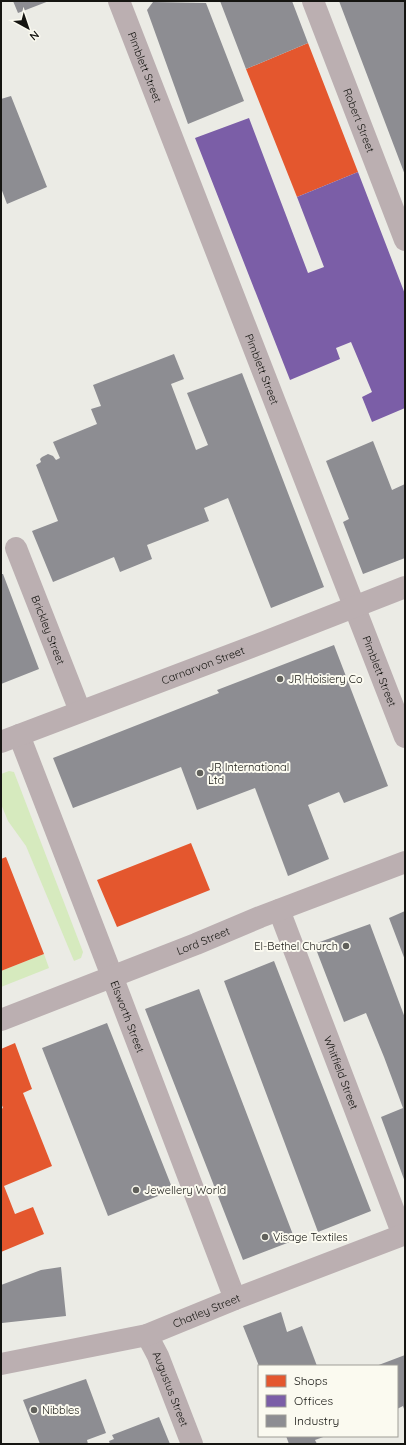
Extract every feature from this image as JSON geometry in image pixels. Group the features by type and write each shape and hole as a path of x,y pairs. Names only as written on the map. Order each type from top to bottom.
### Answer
{"street":[{"name":"Pimblett Street","path":"119,1 405,737"},
{"name":"Robert Street","path":"313,1 405,240"},
{"name":"Brickley Street","path":"16,548 80,711"},
{"name":"Carnarvon Street","path":"10,738 405,587"},
{"name":"Elsworth Street","path":"10,738 112,976 235,1299"},
{"name":"Lord Street","path":"1,1020 405,862"},
{"name":"Whitfield Street","path":"279,910 404,1235"},
{"name":"Chatley Street","path":"1,1364 147,1336 235,1299 404,1235"},
{"name":"Augustus Street","path":"147,1336 158,1356 192,1444"}],"green space":[{"path":"9,771 14,772 83,952 81,958 74,961 26,846 8,821 1,804 1,774"},
{"path":"44,954 49,968 1,987 1,971"}],"building: Shops":[{"path":"308,43 358,172 297,197 246,69"},
{"path":"191,843 210,890 117,927 97,880"},
{"path":"6,857 44,954 1,971 1,859"},
{"path":"15,1043 32,1089 23,1093 52,1166 4,1186 15,1214 33,1207 44,1234 1,1252 1,1109 3,1108 1,1103 1,1049"}],"building: Offices":[{"path":"249,118 308,273 324,267 297,197 358,172 405,294 405,408 372,422 362,397 372,392 351,342 336,348 340,359 290,380 195,138"}],"building: Industry":[{"path":"13,1 49,1 18,13"},
{"path":"220,1 292,1 308,43 246,69"},
{"path":"339,1 405,1 405,175"},
{"path":"153,2 206,3 244,101 188,124 147,10"},
{"path":"11,96 47,187 7,204 1,188 1,99"},
{"path":"174,354 184,379 171,384 196,450 208,445 187,393 242,373 324,587 271,608 228,498 204,508 209,521 147,545 152,559 120,572 114,557 53,582 32,531 58,521 36,465 41,462 40,459 42,457 48,454 53,456 56,460 60,458 53,442 97,424 91,409 101,406 93,385"},
{"path":"373,441 392,490 405,484 405,558 363,574 343,522 349,519 326,461"},
{"path":"1,574 3,574 39,669 1,684"},
{"path":"334,645 388,786 344,803 339,792 308,805 329,859 288,876 255,788 197,810 181,767 73,808 53,758 219,693 217,690"},
{"path":"405,911 405,960 389,918"},
{"path":"370,924 405,1018 405,1182 381,1117 403,1108 384,1057 366,1013 344,1022 314,944"},
{"path":"274,961 371,1211 318,1232 224,981"},
{"path":"199,989 295,1240 243,1260 145,1009"},
{"path":"107,1023 173,1190 108,1216 42,1048"},
{"path":"61,1267 66,1316 2,1323 1,1285 41,1270"},
{"path":"281,1312 287,1332 302,1326 317,1365 259,1365 243,1326"},
{"path":"405,1355 405,1412 403,1406 398,1408 398,1365 379,1365"},
{"path":"86,1379 106,1433 87,1440 88,1444 40,1444 23,1400"},
{"path":"159,1417 170,1444 110,1444 109,1441 114,1439 112,1435"},
{"path":"286,1437 323,1437 315,1440 317,1444 289,1444"}],"place":[{"name":"JR Hoisiery Co","path":"280,679"},
{"name":"JR International Ltd","path":"200,773"},
{"name":"El-Bethel Church","path":"346,946"},
{"name":"Jewellery World","path":"136,1190"},
{"name":"Visage Textiles","path":"265,1237"},
{"name":"Nibbles","path":"34,1410"}]}
